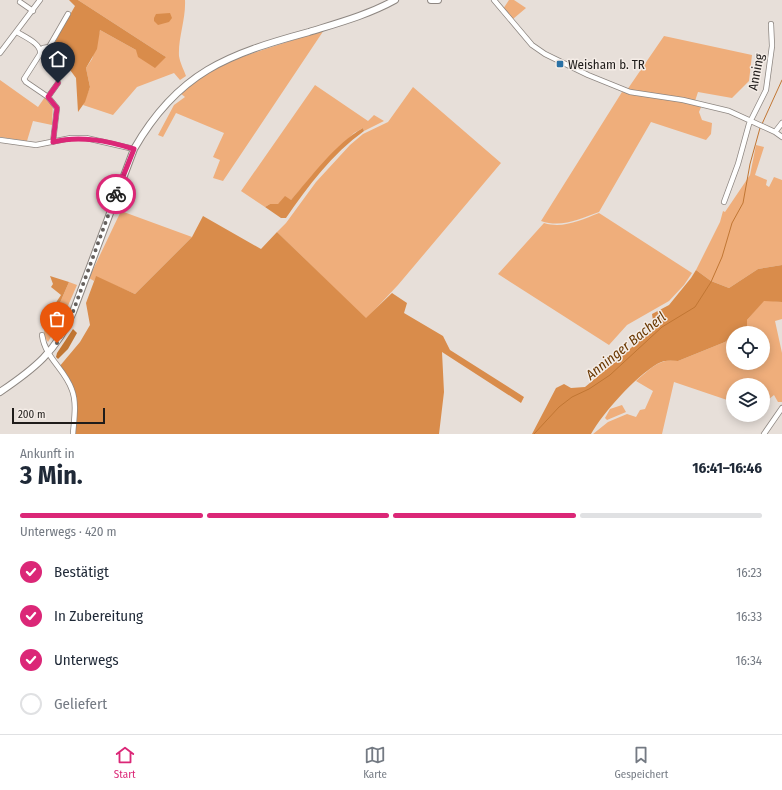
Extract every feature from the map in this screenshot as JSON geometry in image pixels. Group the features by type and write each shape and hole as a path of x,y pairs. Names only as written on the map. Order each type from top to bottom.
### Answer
{"main road":[{"path":"0,392 30,371 48,355 59,340 70,320 134,149 163,106 180,89 212,66 242,52 348,20 395,0"},
{"path":"431,0 438,0"}],"street":[{"path":"0,53 40,0"},
{"path":"494,0 526,39 545,54 620,89 642,95 689,101 729,111 775,132 782,137"},
{"path":"20,2 33,11"},
{"path":"40,50 49,47 68,14"},
{"name":"Anning","path":"724,202 738,164 749,124 766,90 772,46 771,24"},
{"path":"17,32 38,46 40,50 40,54 24,79 48,97 57,108 53,142"},
{"path":"48,97 58,83"},
{"path":"775,132 782,123"},
{"path":"0,140 36,145 71,138 86,138 134,149"},
{"path":"42,336 48,355 72,390 74,412 73,434"},
{"path":"764,434 782,408"}],"shaded area":[{"path":"69,0 78,0 166,57 155,68 138,57 136,50 100,30 97,49 86,68 90,87 85,102 78,112 76,78 53,47 75,6"},
{"path":"78,0 185,0 179,56 186,76 180,80 174,73 137,87 113,115 83,105 90,87 86,68 92,59 100,30 136,50 166,57"},
{"path":"509,0 514,0 526,8 513,19 503,9"},
{"path":"170,13 172,18 169,22 158,25 154,21 156,14"},
{"path":"324,30 223,181 213,178 220,160 213,157 224,133 176,113 163,137 158,135 174,105 185,97 180,93 195,81 229,61"},
{"path":"664,36 752,55 749,81 732,98 698,92 695,101 627,90"},
{"path":"0,80 38,107 45,97 53,102 52,125 33,121 27,141 0,137"},
{"path":"315,85 368,121 374,115 384,121 364,131 363,128 354,133 322,165 291,200 278,204 270,204 265,207 241,191"},
{"path":"413,87 501,163 398,285 366,319 277,232 286,223 316,182 350,145 363,134 388,122"},
{"path":"622,92 702,105 699,112 702,120 712,123 711,134 706,140 651,122 599,212 570,222 556,224 541,221"},
{"path":"363,128 364,131 341,150 321,171 286,218 281,218 265,207 270,204 278,204 285,196 291,200 315,171 343,142"},
{"path":"756,145 764,147 755,175 767,180 766,185 769,187 774,177 782,180 782,265 758,269 729,288 711,281 696,270 720,222 723,211 725,212 750,175"},
{"path":"121,211 192,237 135,294 96,277 94,281 89,278"},
{"path":"599,213 692,273 684,285 669,301 627,325 609,345 498,274 544,223 558,225 572,223"},
{"path":"203,216 261,249 277,232 366,318 392,293 407,303 404,313 443,336 450,350 524,397 521,403 442,352 444,392 439,434 73,434 75,400 59,367 80,342 90,325 86,303 96,276 135,294 192,237"},
{"path":"782,265 782,302 764,301 747,320 747,326 726,326 725,342 678,361 670,360 662,362 648,370 620,396 596,425 591,434 532,434 556,388 564,384 571,388 585,387 620,358 654,327 652,314 669,305 696,270 711,281 729,288 758,269"},
{"path":"50,276 69,282 59,305 53,307 61,295 51,287 53,284"},
{"path":"69,282 77,285 64,315 48,342 44,336 45,315 53,307 59,305"},
{"path":"764,300 782,302 782,319 775,321 782,353 782,402 778,402 774,395 770,398 770,378 726,378 726,400 674,382 662,434 593,434 608,422 627,414 636,417 640,410 645,409 653,391 636,381 655,365 660,363 672,360 678,361 726,341 726,370 770,370 770,326 747,326 747,320"},
{"path":"73,329 77,333 68,349 58,359 56,357 57,353"},
{"path":"622,405 626,412 607,420 605,418 610,409"}],"waterway":[{"name":"Anninger Bacherl","path":"762,124 782,80"},
{"name":"Anninger Bacherl","path":"534,434 559,407 572,397 589,389 610,375 662,327 695,307 711,282 722,257 732,223 743,203 750,164 760,128"}],"way so far":[{"path":"57,343 70,320 116,194"}],"place":[{"name":"Weisham b. TR","path":"560,64"}],"route":[{"path":"58,83 48,97 55,103 57,108 53,142 71,138 86,138 134,149 116,194"}]}
